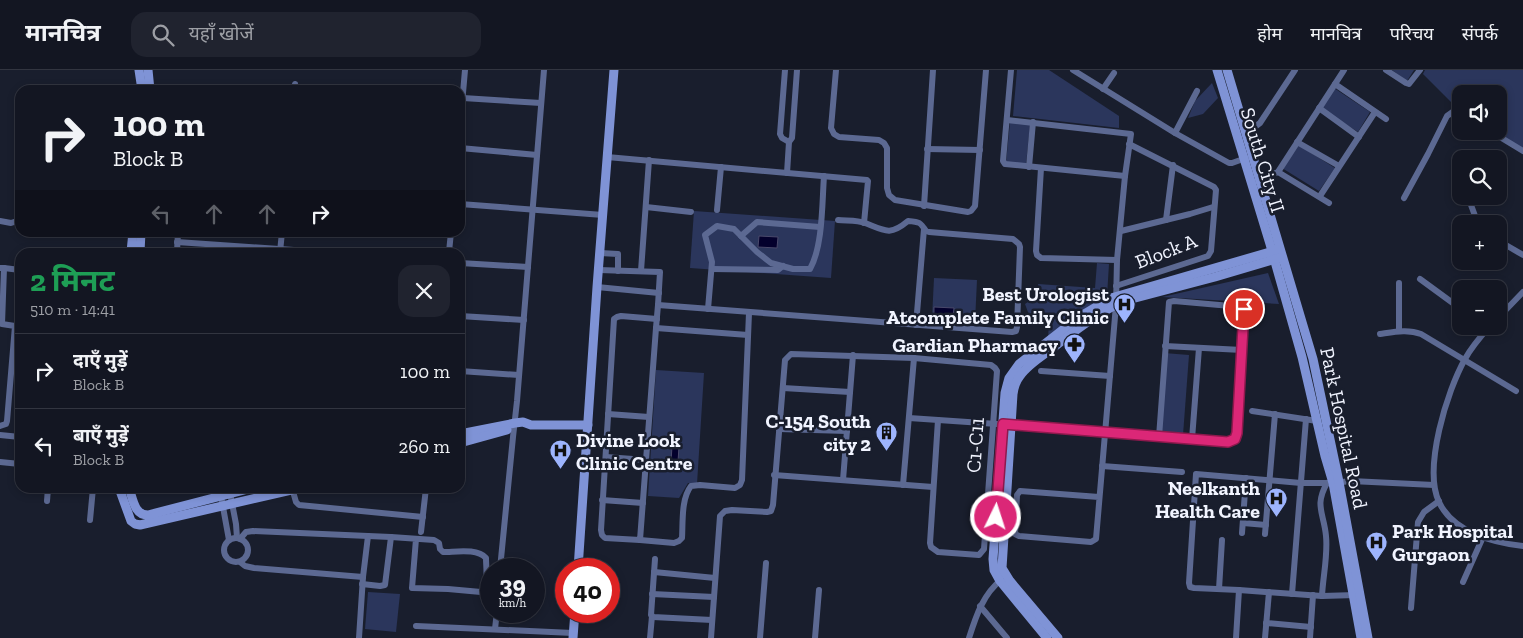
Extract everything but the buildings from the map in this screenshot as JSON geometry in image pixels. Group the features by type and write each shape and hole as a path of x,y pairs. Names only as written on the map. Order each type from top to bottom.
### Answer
{"street":[{"path":"139,70 141,85"},
{"path":"148,70 150,85"},
{"path":"464,85 465,70"},
{"path":"501,558 515,426 544,70"},
{"path":"579,558 614,70"},
{"path":"785,70 780,134 782,138 789,142"},
{"path":"786,173 789,142 792,138 797,70"},
{"path":"836,70 831,128 834,134 839,136 879,140 884,143 887,148 887,188 889,195 895,200 971,212 975,206 986,70"},
{"path":"924,206 933,70"},
{"path":"1012,70 1004,163 1006,165 1124,176"},
{"path":"1073,70 1175,133 1229,163 1232,164 1248,157"},
{"name":"South City II","path":"1217,70 1248,157 1277,254"},
{"name":"South City II","path":"1227,70 1245,131 1248,157"},
{"path":"1245,131 1260,123 1295,70"},
{"path":"1255,182 1278,172 1344,70"},
{"path":"1386,70 1406,84 1409,84 1420,70"},
{"path":"1103,89 1114,73"},
{"path":"1335,84 1386,119"},
{"path":"1175,133 1197,91"},
{"path":"465,98 541,103"},
{"path":"1319,108 1359,136"},
{"path":"1320,196 1375,112"},
{"path":"1404,198 1447,116 1452,112"},
{"name":"Block A","path":"1008,120 1131,134 1129,144 1124,176 1116,286 1208,256 1211,251 1213,207 1216,190 1214,187 1129,144"},
{"path":"1029,166 1033,122"},
{"path":"1504,140 1523,152"},
{"path":"1297,142 1339,166"},
{"path":"465,148 537,155"},
{"path":"927,149 980,150"},
{"path":"608,157 868,180 864,222"},
{"path":"641,271 649,160"},
{"name":"Block A","path":"1166,220 1173,165"},
{"path":"717,210 721,167"},
{"name":"Block A","path":"1041,168 1037,255 1041,258 1118,260"},
{"path":"1278,172 1329,203"},
{"path":"708,309 712,262 704,235 717,226 734,229 771,263 793,269 810,269 815,259 820,227 824,176"},
{"path":"465,204 603,215"},
{"path":"1470,205 1474,215"},
{"path":"646,207 692,212"},
{"name":"Block A","path":"1121,231 1213,207"},
{"path":"838,220 864,222 874,228 890,231 897,230 908,221 922,224 924,229 916,325"},
{"path":"0,221 11,223 15,222"},
{"path":"741,236 757,222 820,227"},
{"path":"658,305 1016,331 1019,244 1009,238 929,232 924,229"},
{"path":"177,248 178,237"},
{"path":"177,242 220,248"},
{"path":"1507,245 1522,253"},
{"path":"600,253 618,254 618,271"},
{"path":"1058,638 1003,579 996,575 993,564 1005,424 1014,387 1020,376 1084,324 1116,301 1140,297 1215,277 1277,254"},
{"name":"Park Hospital Road","path":"1277,254 1333,483"},
{"name":"Park Hospital Road","path":"1277,254 1312,359 1333,483 1356,595 1368,638"},
{"path":"465,263 528,268"},
{"path":"712,269 778,270 783,266"},
{"path":"0,426 6,424 7,421 15,326 2,324 2,268 15,269"},
{"path":"599,270 660,272 640,540"},
{"path":"1420,280 1452,303"},
{"path":"1399,283 1399,331"},
{"path":"1099,497 1020,491 1017,495 1016,534 1019,536 1093,542 1096,536 1116,286"},
{"path":"597,287 659,293"},
{"path":"1507,309 1523,292"},
{"path":"909,418 1005,424 1159,437 1228,442 1235,439 1237,433 1245,311 1242,306 1169,302 1159,437"},
{"path":"657,319 621,316 614,319 602,500 601,530 605,538 674,543 682,538 685,499 687,491 691,486 735,488 740,485 742,480 749,313"},
{"path":"465,316 524,320"},
{"path":"656,328 748,335"},
{"path":"1380,334 1399,331 1421,334 1516,390"},
{"path":"1482,335 1465,359 1447,400 1435,452 1434,485 1439,502 1445,512 1459,524 1483,538 1523,546"},
{"path":"1165,346 1242,350"},
{"path":"1192,439 1199,348"},
{"path":"710,638 720,516 725,511 732,510 767,512 773,506 774,475 785,360 791,354 914,358 903,485"},
{"path":"843,480 854,355"},
{"name":"C1-C11","path":"914,358 991,365 997,372 1005,424 982,553 975,556 938,552 931,547 933,487"},
{"path":"465,371 519,375"},
{"path":"1040,371 1110,376"},
{"path":"783,388 850,392"},
{"path":"1252,411 1317,421"},
{"path":"608,414 650,417"},
{"path":"1265,534 1275,414"},
{"path":"1292,594 1306,419"},
{"path":"774,475 933,487 938,420"},
{"path":"465,433 515,426 588,425"},
{"path":"465,441 515,426"},
{"path":"778,429 847,432"},
{"path":"0,435 15,437"},
{"path":"606,457 646,460"},
{"path":"0,462 15,464"},
{"path":"1102,466 1182,472"},
{"path":"1356,595 1322,596 1190,587 1196,474 1301,482 1389,482 1434,485"},
{"path":"1242,533 1246,478"},
{"path":"1322,596 1326,536 1320,498 1321,493 1333,483"},
{"path":"47,501 48,493"},
{"path":"90,520 92,493"},
{"path":"121,493 131,521 140,525 274,493"},
{"path":"131,493 137,511 142,515"},
{"path":"131,521 142,515 233,493"},
{"path":"295,493 296,502 299,505 422,517"},
{"path":"421,532 425,493"},
{"path":"225,495 232,503 239,538 245,543 248,550 245,558 240,562 231,562 225,556 223,548 225,544 229,540 239,538 246,532 253,531 416,538 437,540 440,549 444,552 478,553 486,558 486,586 484,591 412,588 416,538"},
{"path":"225,495 222,506 229,540"},
{"path":"602,500 643,503"},
{"path":"1411,608 1418,522 1424,512 1439,502"},
{"path":"1242,523 1266,525"},
{"path":"359,638 362,584 368,536"},
{"path":"362,584 385,585 391,537"},
{"path":"1463,582 1483,538"},
{"path":"1219,589 1222,540"},
{"path":"650,638 655,559"},
{"path":"240,562 245,566 254,568 363,577"},
{"path":"760,638 766,563"},
{"path":"654,572 715,578"},
{"path":"968,638 980,606 1003,579"},
{"path":"1003,579 1047,638"},
{"path":"814,638 819,590"},
{"path":"1236,638 1239,590"},
{"path":"1265,638 1269,592"},
{"path":"652,594 714,597"},
{"path":"1310,638 1313,595"},
{"name":"Park Hospital Road","path":"1356,595 1361,638"},
{"path":"980,606 1007,638"},
{"path":"652,616 654,618 712,620"},
{"path":"495,629 496,623"},
{"path":"1266,623 1311,627"},
{"path":"416,626 495,629 573,635"}],"shaded area":[{"path":"1017,70 1049,70 1119,116 1119,128 1013,116"},
{"path":"1392,70 1414,70 1407,81"},
{"path":"1425,70 1523,70 1523,152 1505,140 1507,140 1507,85 1452,85 1452,103 1423,74"},
{"path":"1212,83 1218,98 1203,114 1188,118 1195,101"},
{"path":"1334,88 1370,112 1358,132 1321,108"},
{"path":"1010,122 1030,124 1026,165 1006,163"},
{"path":"1297,144 1335,168 1319,191 1282,168"},
{"path":"694,211 835,221 831,278 690,268"},
{"path":"759,236 778,237 777,248 758,247"},
{"path":"1097,263 1109,264 1107,296 1048,339 1049,322 1029,315 1025,304 1040,294 1038,284 1095,288"},
{"path":"1268,273 1279,304 1162,297"},
{"path":"934,278 977,280 975,322 932,319"},
{"path":"934,307 954,308 953,318 934,316"},
{"path":"1164,353 1189,355 1183,435 1158,433"},
{"path":"656,370 704,373 697,484 688,483 679,498 648,496"},
{"path":"672,446 679,446 678,462 671,462"},
{"path":"368,592 400,594 396,632 365,629"}],"place":[{"name":"Best Urologist Atcomplete Family Clinic","path":"1125,324"},
{"name":"Gardian Pharmacy","path":"1074,364"},
{"name":"C-154 South city 2","path":"887,451"},
{"name":"Divine Look Clinic Centre","path":"560,470"},
{"name":"Neelkanth Health Care","path":"1276,518"},
{"name":"Park Hospital Gurgaon","path":"1376,561"}],"route":[{"path":"996,517 1003,424 1228,442 1235,439 1237,433 1244,309"}]}
